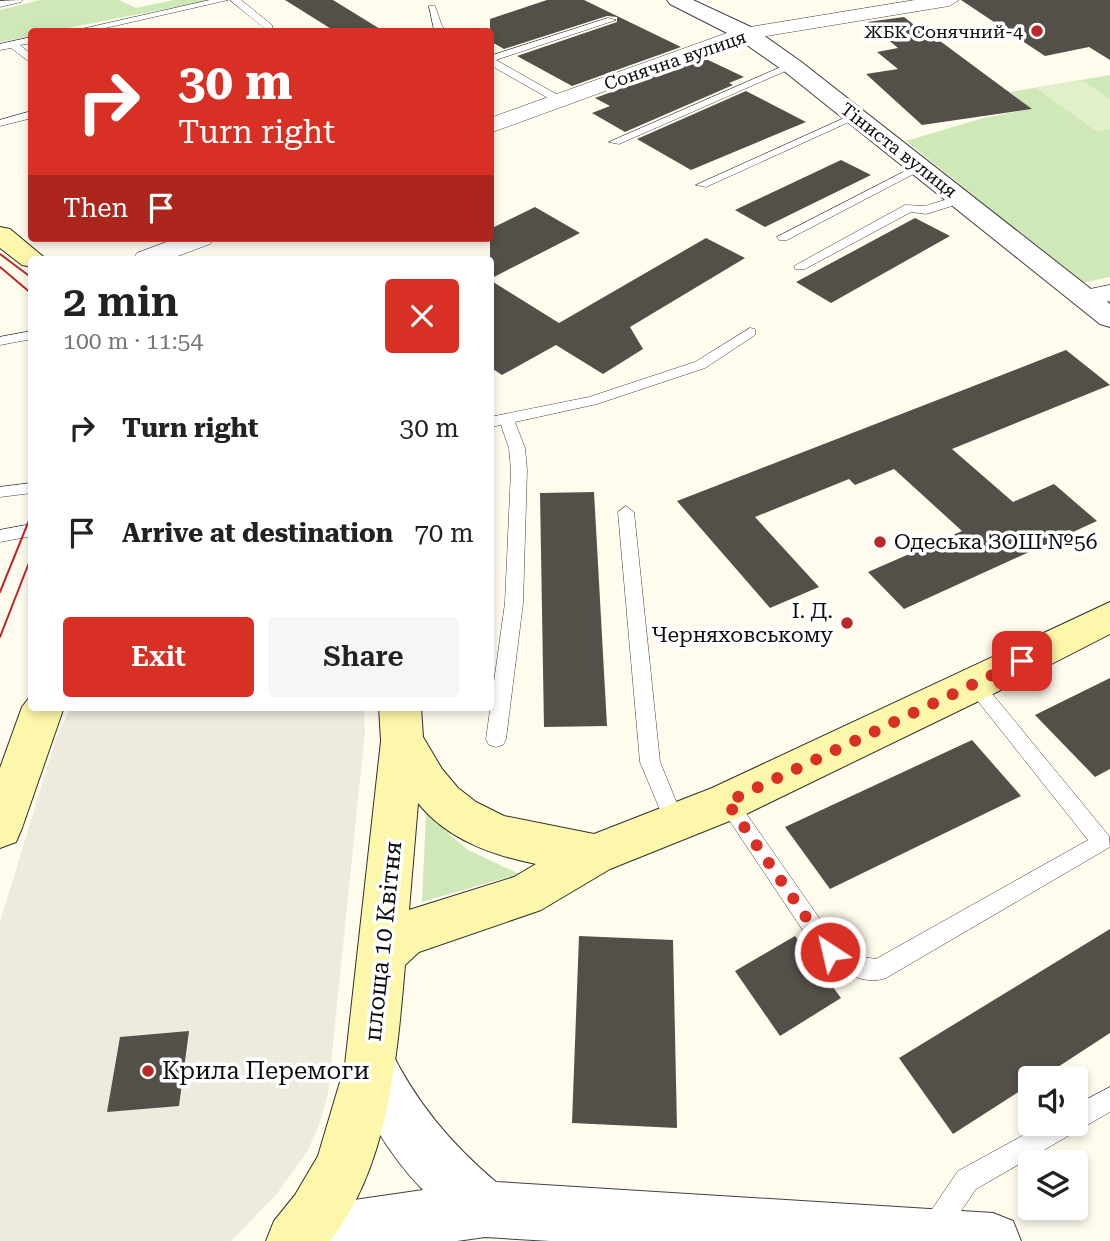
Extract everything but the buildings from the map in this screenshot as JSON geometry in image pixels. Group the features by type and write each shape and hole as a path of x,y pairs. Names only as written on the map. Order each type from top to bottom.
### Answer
{"main road":[{"path":"0,235 28,256"},
{"path":"383,953 402,936 431,923 525,895 594,855 727,802 975,685 1110,617"},
{"path":"0,828 42,711"},
{"path":"401,724 428,784 449,807 481,830 508,840 594,855"},
{"name":"площа 10 Квітня","path":"294,1241 315,1215 340,1171 356,1125 371,1065 383,953 401,724"}],"street":[{"name":"Тіниста вулиця","path":"677,0 745,33 792,66 961,199 1098,295 1110,318"},
{"path":"863,0 887,10"},
{"name":"Сонячна вулиця","path":"494,124 745,33 949,0"},
{"path":"154,256 191,242"},
{"path":"371,1065 396,1117 421,1151 485,1209"},
{"path":"319,1241 354,1228 485,1209 993,1241"}],"lane":[{"path":"0,4 18,0"},
{"path":"91,28 223,0"},
{"path":"235,0 269,28"},
{"path":"432,8 439,28"},
{"path":"494,59 611,20"},
{"path":"0,47 28,41"},
{"path":"13,44 28,57"},
{"path":"494,62 559,100"},
{"path":"615,142 792,66"},
{"path":"0,122 28,115"},
{"path":"702,184 855,117"},
{"path":"783,237 920,167"},
{"path":"800,266 909,208 926,210 961,199"},
{"path":"496,739 514,603 519,470 517,448 498,420 592,401 700,365 750,332"},
{"path":"0,341 28,336"},
{"path":"0,492 28,488"},
{"path":"626,512 650,762 675,823"},
{"path":"0,536 28,531"},
{"path":"727,802 830,952 853,966 878,971 1102,842 975,685"},
{"path":"1088,1111 1110,1099"},
{"path":"928,1237 967,1181 1046,1136"}],"green space":[{"path":"40,0 119,0 136,8 173,0 212,0 67,28 28,28 28,37 0,42 0,10"},
{"path":"1110,75 1110,277 1082,283 906,141 983,118 1031,109 1010,92"},
{"path":"1082,80 1110,99 1110,129 1097,132 1036,88"},
{"path":"426,814 468,850 519,874 422,902"}],"shaded area":[{"path":"69,711 364,711 365,731 328,1093 319,1125 307,1152 276,1195 231,1241 0,1241 0,922 56,738"}],"tram line":[{"path":"0,254 28,275"},
{"path":"0,267 28,291"},
{"path":"0,592 28,523"},
{"path":"0,637 28,565"}],"place":[{"name":"ЖБК Сонячний-4","path":"1037,31"},
{"name":"Одеська ЗОШ №56","path":"880,542"},
{"name":"І. Д. Черняховському","path":"847,623"},
{"name":"Крила Перемоги","path":"148,1071"}],"route":[{"path":"830,952 727,802 1022,661"}]}
